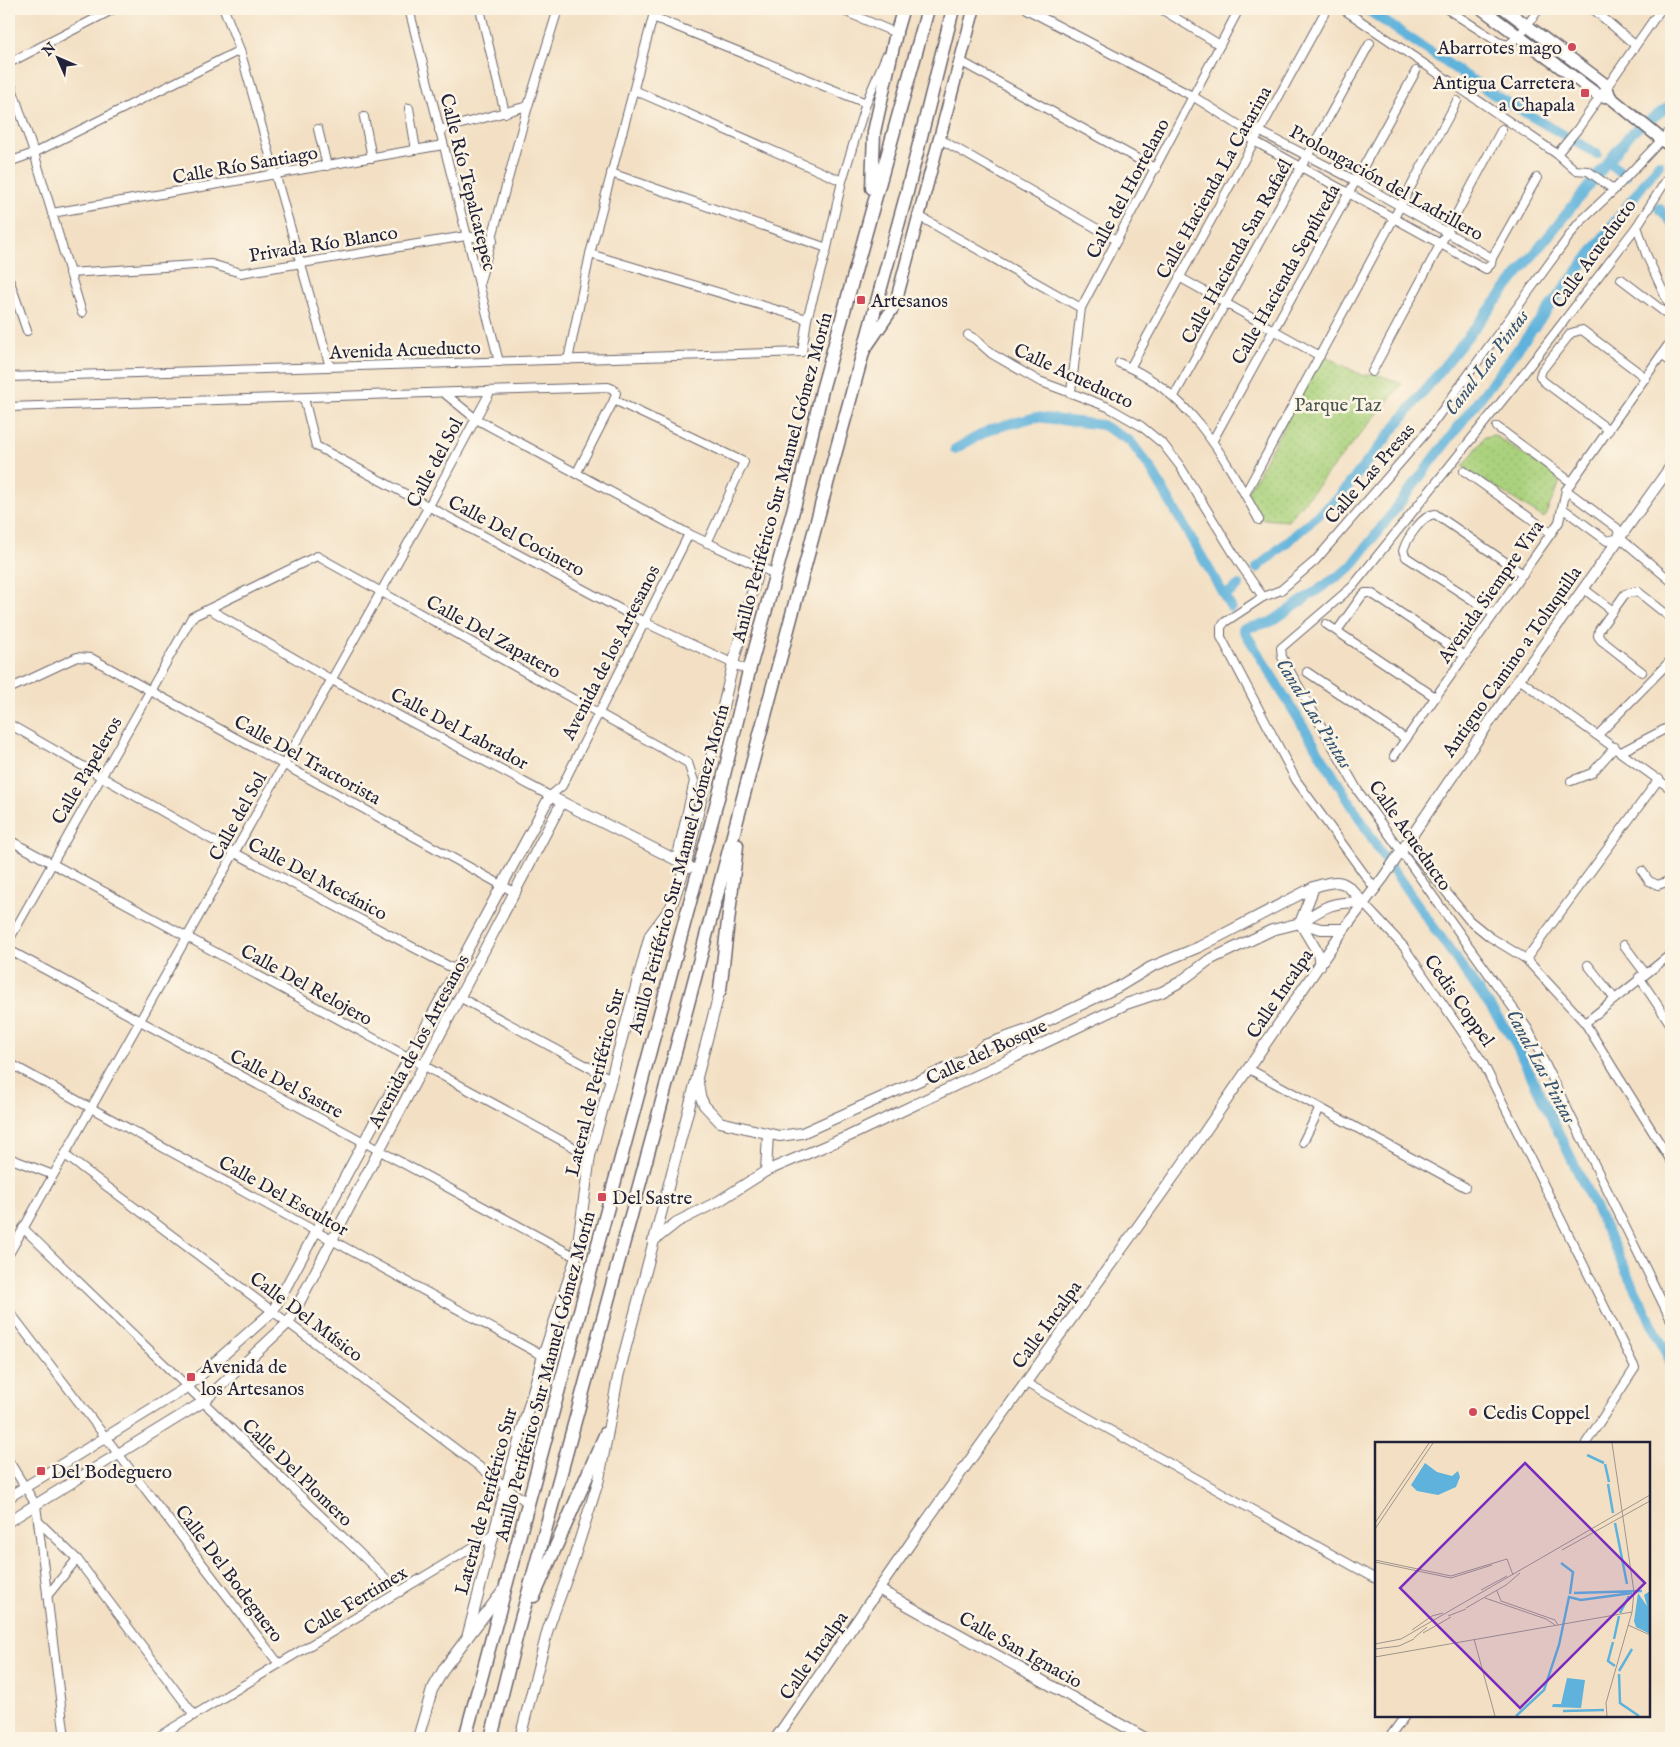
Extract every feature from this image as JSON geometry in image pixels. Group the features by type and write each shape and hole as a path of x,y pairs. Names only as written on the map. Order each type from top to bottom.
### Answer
{"highway":[{"name":"Anillo Periférico Sur Manuel Gómez Morín","path":"466,1738 722,783 749,671 799,489 822,390 928,9"},
{"path":"491,1738 516,1634 906,196 953,9"},
{"path":"871,211 874,132 896,33"},
{"path":"720,990 742,800"},
{"path":"516,1634 606,1433"}],"main road":[{"path":"896,33 903,9"},
{"path":"864,350 895,305 917,215 940,139 974,9"},
{"path":"1482,9 1636,117 1653,131 1669,139"},
{"path":"1505,9 1606,85 1604,96"}],"street":[{"path":"9,63 103,11 114,9"},
{"path":"224,9 240,50 299,264 330,367"},
{"name":"Calle Río Tepalcatepec","path":"409,9 499,362"},
{"path":"480,9 505,113"},
{"path":"479,287 528,106 558,9"},
{"path":"568,360 590,254 655,9"},
{"path":"590,254 807,318 827,248 842,181 866,103 896,33 839,9"},
{"name":"Prolongación del Ladrillero","path":"1026,9 1194,97 1245,129 1259,130 1356,180 1492,258 1490,264 1486,269 1442,243 1254,141 1248,137 1245,129"},
{"path":"1161,9 1220,45"},
{"path":"1343,9 1557,154 1575,170 1588,171 1614,190"},
{"path":"1447,9 1498,42 1508,45 1528,26 1539,9"},
{"path":"1593,9 1635,45"},
{"path":"1606,85 1661,9"},
{"name":"Calle del Hortelano","path":"1071,392 1081,308 1194,97 1237,10"},
{"name":"Calle Hacienda La Catarina","path":"1130,368 1259,130 1326,12"},
{"path":"653,17 866,103"},
{"name":"Calle Hacienda San Rafaél","path":"1174,396 1227,304 1370,43"},
{"path":"9,162 34,153 240,50"},
{"path":"960,61 1156,169"},
{"name":"Calle Hacienda Sepúlveda","path":"1213,440 1416,71"},
{"path":"9,79 34,153 82,313"},
{"path":"634,90 842,181"},
{"path":"1557,154 1604,96"},
{"path":"1244,494 1402,207 1457,101"},
{"path":"439,130 528,106"},
{"path":"409,108 416,150"},
{"path":"364,117 372,158"},
{"path":"318,129 327,166"},
{"path":"1372,372 1502,129"},
{"path":"940,139 1118,240"},
{"name":"Calle Las Presas","path":"1375,888 1296,780 1221,637 1221,627 1225,622 1263,597 1281,590 1315,562 1425,434 1578,224 1669,139"},
{"name":"Calle Río Santiago","path":"52,213 443,145"},
{"name":"Calle Acueducto","path":"1671,168 1669,176 1637,226 1514,386 1353,586 1281,648 1282,657 1358,791 1404,846 1528,1029 1671,1320"},
{"path":"611,173 827,248"},
{"path":"1492,258 1537,178"},
{"path":"917,215 1081,308"},
{"path":"1637,226 1646,254 1671,309"},
{"name":"Privada Río Blanco","path":"69,273 211,264 241,273 466,236 492,240"},
{"path":"1180,277 1320,356"},
{"path":"9,278 27,332"},
{"path":"1621,279 1671,317"},
{"name":"Avenida Acueducto","path":"9,377 802,352 807,318"},
{"path":"1609,430 1543,381 1540,376 1542,370 1571,333 1582,330 1646,378"},
{"name":"Calle Acueducto","path":"968,336 976,339 992,354 1039,381 1108,407 1141,426 1164,444 1263,597"},
{"name":"Avenida Siempre Viva","path":"1394,756 1559,522 1566,490 1671,341"},
{"path":"1662,355 1671,362"},
{"path":"1119,363 1174,396 1213,440 1259,520"},
{"path":"9,407 608,387 613,389 616,393 614,400 576,474"},
{"name":"Calle del Sol","path":"9,1254 430,506 490,392"},
{"path":"444,393 476,419 576,474 706,543 775,574"},
{"name":"Calle Del Cocinero","path":"304,398 316,446 646,622 749,671"},
{"path":"614,400 744,462 706,543"},
{"path":"1497,427 1572,482"},
{"name":"Antiguo Camino a Toluquilla","path":"1375,888 1519,680 1671,466"},
{"path":"1464,471 1551,533"},
{"path":"1566,490 1617,528 1620,538 1671,582"},
{"path":"1562,508 1607,541 1620,538"},
{"path":"1494,614 1406,557 1403,552 1425,518 1434,514 1523,574"},
{"name":"Avenida de los Artesanos","path":"9,1497 187,1387 273,1311 550,796 562,786 689,534"},
{"name":"Calle Del Zapatero","path":"192,616 317,556 688,763 694,781 681,862"},
{"name":"Lateral de Periférico Sur","path":"467,1638 506,1487 543,1356 576,1257 590,1156 650,935 671,907 681,862 760,568"},
{"path":"1584,588 1613,611"},
{"path":"1642,672 1598,636 1598,630 1625,594 1637,591 1671,618"},
{"path":"1337,631 1365,592 1371,592 1465,656"},
{"name":"Calle Del Labrador","path":"209,609 332,680 550,796 698,870"},
{"name":"Calle Papeleros","path":"9,940 192,616"},
{"path":"1326,624 1435,697"},
{"name":"Calle Del Tractorista","path":"9,689 77,657 84,656 150,690 516,893"},
{"path":"1598,735 1671,660"},
{"path":"1307,672 1406,739"},
{"path":"1519,680 1671,788"},
{"name":"Calle Del Mecánico","path":"9,724 235,853 456,970"},
{"path":"1571,781 1592,774 1618,749 1671,726"},
{"path":"1526,958 1658,779"},
{"name":"Avenida de los Artesanos","path":"9,1521 203,1402 288,1322 516,893 562,802 562,786"},
{"name":"Calle Del Relojero","path":"9,840 590,1156"},
{"path":"1404,846 1469,920 1490,937 1526,958 1584,1023 1671,1161"},
{"path":"1642,871 1650,881 1658,885 1671,880"},
{"name":"Calle del Bosque","path":"697,1076 702,1100 711,1114 720,1122 779,1136 802,1133 963,1061 985,1045 1030,1029 1118,988 1150,967 1199,947 1314,887 1334,881 1346,885 1363,903"},
{"path":"1300,922 1314,887"},
{"path":"1363,903 1375,888"},
{"name":"Calle del Bosque","path":"653,1242 677,1222 719,1201 766,1171 849,1136 1126,1004 1162,992 1180,982 1210,960 1240,944 1272,930 1300,922 1327,905 1345,901 1363,903"},
{"name":"Calle Incalpa","path":"776,1738 1249,1069 1363,903"},
{"name":"Cedis Coppel","path":"1363,903 1404,947 1482,1061 1635,1368 1587,1442"},
{"path":"1300,922 1321,929 1344,929"},
{"path":"1300,922 1318,953 1320,966"},
{"path":"1624,945 1671,1025"},
{"name":"Calle Del Sastre","path":"9,950 576,1257"},
{"path":"1584,1023 1642,975 1671,954"},
{"path":"1588,965 1614,998"},
{"path":"520,1738 548,1628 573,1561 599,1479 606,1433 618,1377 720,990"},
{"path":"461,998 611,1079"},
{"name":"Calle Del Escultor","path":"9,1063 543,1356"},
{"path":"1249,1069 1465,1187"},
{"path":"1303,1142 1320,1108"},
{"path":"766,1171 768,1134"},
{"name":"Calle Del Músico","path":"65,1154 529,1504"},
{"path":"9,1158 53,1175"},
{"name":"Calle Del Plomero","path":"23,1228 400,1592"},
{"name":"Calle Del Bodeguero","path":"9,1311 279,1664"},
{"path":"1026,1383 1375,1578"},
{"path":"9,1461 36,1505 65,1738"},
{"path":"38,1521 77,1559 194,1715"},
{"name":"Calle Fertimex","path":"156,1738 494,1535"},
{"path":"47,1596 77,1559"},
{"path":"418,1738 432,1690 445,1667 506,1588"},
{"name":"Calle San Ignacio","path":"880,1590 1145,1738"},
{"path":"1389,1738 1404,1717"}],"green space":[{"name":"Parque Taz","path":"1323,355 1363,376 1374,373 1402,384 1288,521 1261,519 1247,493"},
{"path":"1494,435 1558,477 1559,484 1544,518 1463,467 1485,437"}],"waterway":[{"path":"1366,9 1496,96 1564,135"},
{"path":"1257,568 1339,497 1632,132 1671,105"},
{"path":"1577,142 1597,154"},
{"name":"Canal Las Pintas","path":"1659,164 1351,567 1271,622 1243,629 1383,856 1513,1039 1671,1363"},
{"path":"1612,165 1626,176"},
{"path":"1659,208 1671,222"},
{"path":"955,449 991,429 1036,417 1102,425 1130,441 1151,469 1231,607"},
{"path":"1225,596 1239,585"}],"place":[{"name":"Abarrotes mago","path":"1572,47"},
{"name":"Antigua Carretera a Chapala","path":"1585,93"},
{"name":"Artesanos","path":"861,300"},
{"name":"Del Sastre","path":"602,1197"},
{"name":"Avenida de los Artesanos","path":"191,1377"},
{"name":"Cedis Coppel","path":"1473,1412"},
{"name":"Del Bodeguero","path":"41,1471"}]}
